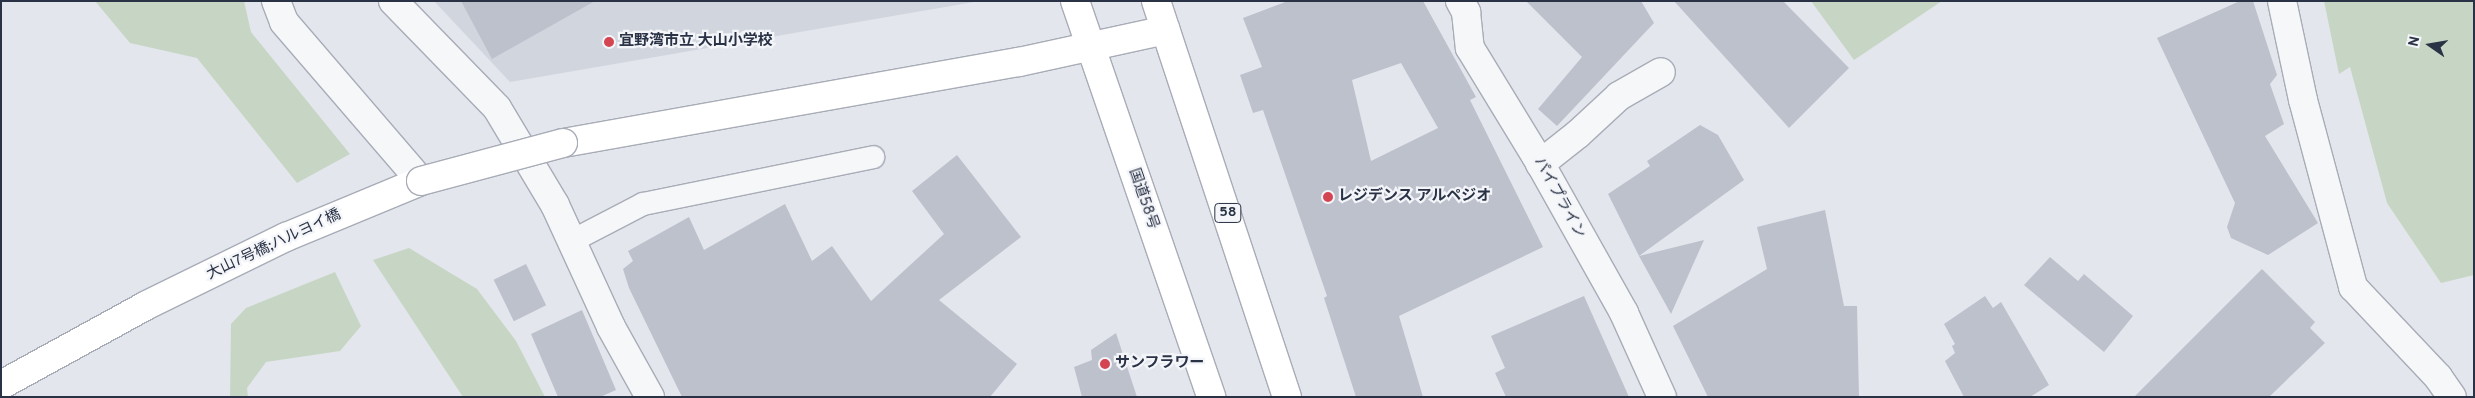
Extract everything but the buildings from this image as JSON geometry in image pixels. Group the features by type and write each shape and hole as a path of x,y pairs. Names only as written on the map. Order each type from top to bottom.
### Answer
{"main road":[{"name":"国道58号","path":"1075,1 1211,397"},
{"name":"58","path":"1156,1 1287,397"},
{"name":"大山7号橋;ハルヨイ橋","path":"1,384 147,306 286,237 421,181 563,142 1091,47 1166,30"}],"street":[{"path":"276,1 284,22 421,181"},
{"path":"393,1 497,108 555,205 611,327 650,397"},
{"name":"パイプライン","path":"1460,1 1466,12 1470,48 1540,164 1624,314 1662,397"},
{"path":"2282,1 2304,100 2353,287 2438,377 2452,397"},
{"path":"1540,164 1578,134 1619,96 1661,72"}],"lane":[{"path":"572,241 643,204 873,157"}],"shaded area":[{"name":"宜野湾市立 大山小学校","path":"434,1 980,1 510,82"}],"green space":[{"path":"95,1 244,1 251,32 350,154 297,183 197,58 130,43"},
{"path":"1811,1 1942,1 1854,60"},
{"path":"2324,1 2474,1 2474,275 2441,283 2387,203 2350,67 2339,74"},
{"path":"409,248 477,289 516,341 545,397 463,397 373,260"},
{"path":"335,272 361,326 340,351 266,362 247,388 248,397 230,397 231,324 246,308"}],"place":[{"name":"宜野湾市立 大山小学校","path":"609,42"},
{"name":"レジデンス アルペジオ","path":"1328,197"},
{"name":"サンフラワー","path":"1105,364"}]}
